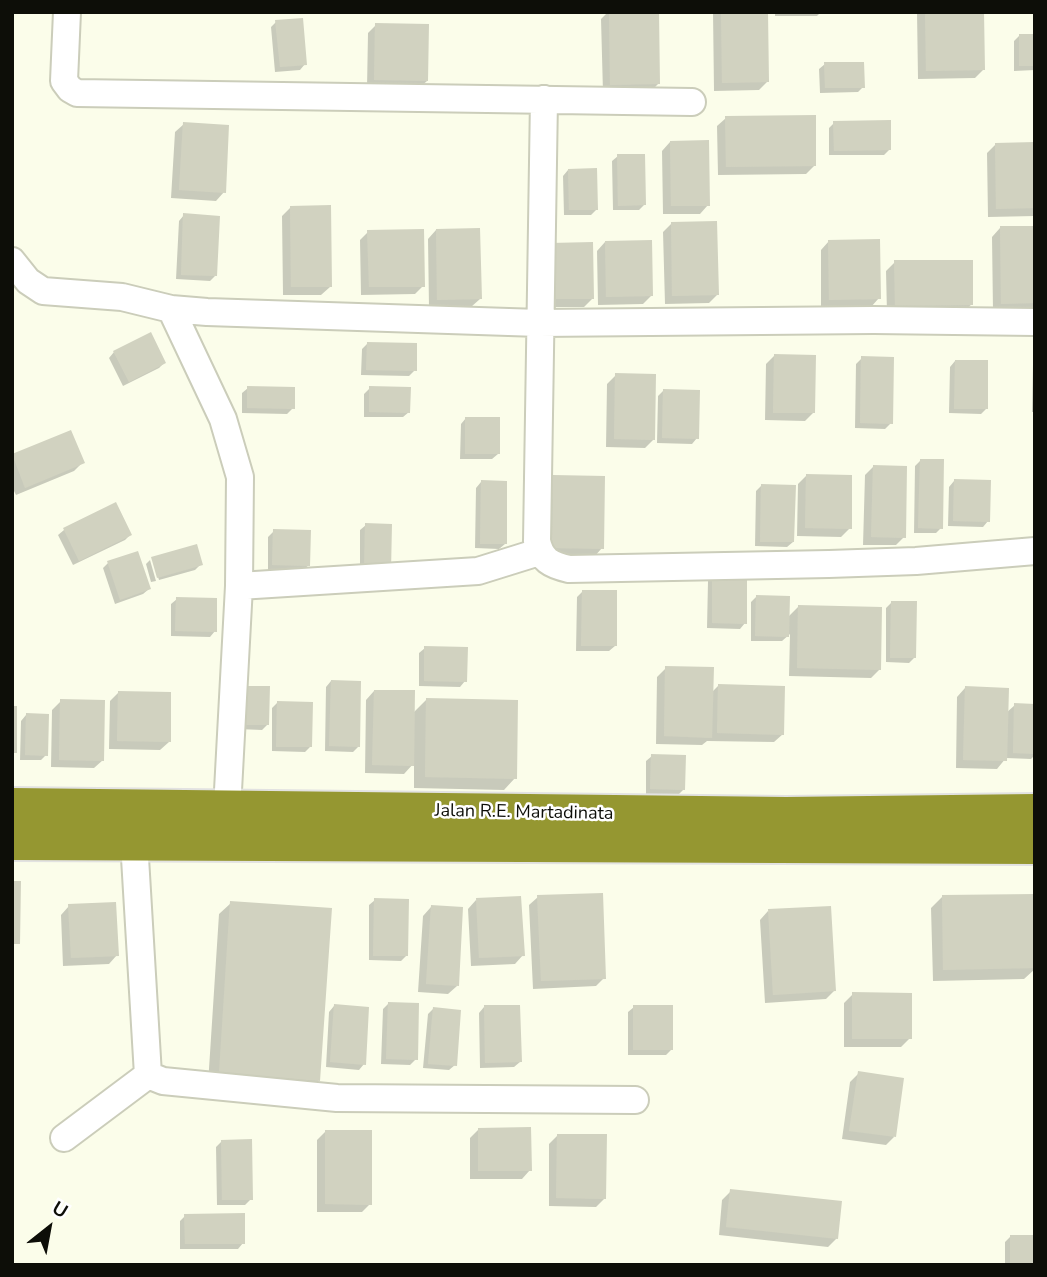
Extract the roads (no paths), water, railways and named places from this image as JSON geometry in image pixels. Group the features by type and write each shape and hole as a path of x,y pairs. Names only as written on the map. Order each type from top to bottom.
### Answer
{"highway":[{"name":"Jalan R.E. Martadinata","path":"12,807 227,808 484,827 1035,845"},
{"name":"Jalan R.E. Martadinata","path":"12,841 134,841 786,816 1035,813"}],"street":[{"path":"67,12 64,82 77,93 692,102"},
{"path":"544,99 537,541 540,552 551,564 569,569 829,565 1035,551"},
{"path":"12,261 28,281 43,291 122,296 171,309 273,316 539,323 873,320 1035,322"},
{"path":"171,309 223,419 238,464 241,486 239,586 227,808"},
{"path":"239,586 478,571 540,552"},
{"path":"134,841 148,1075"},
{"path":"148,1075 163,1081 337,1098 635,1101"},
{"path":"64,1138 148,1075"}]}
